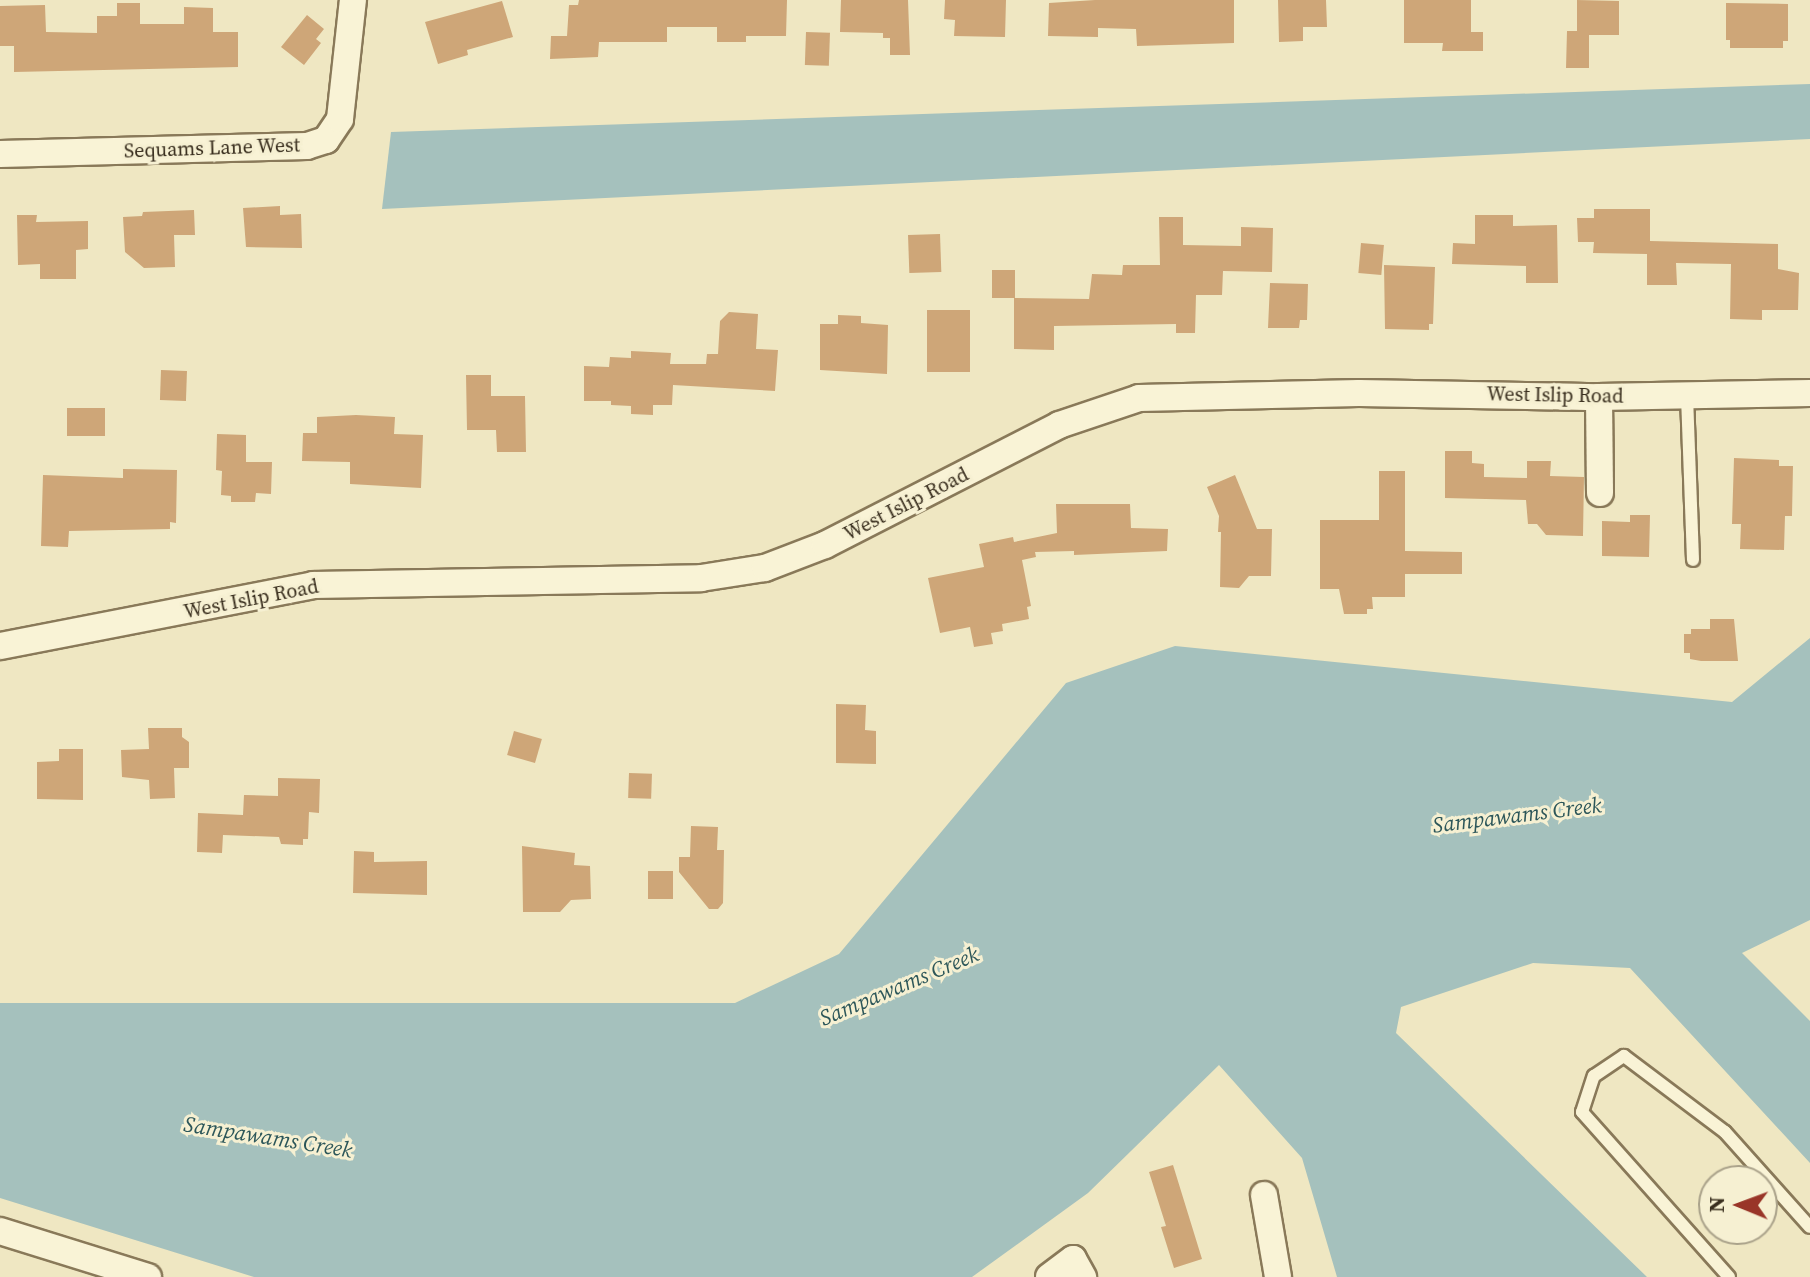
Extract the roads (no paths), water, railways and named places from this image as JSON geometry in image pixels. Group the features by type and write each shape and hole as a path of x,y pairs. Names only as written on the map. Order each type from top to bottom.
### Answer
{"street":[{"name":"Sequams Lane West","path":"0,154 307,146 326,140 340,119 353,0"},
{"name":"West Islip Road","path":"0,646 313,585 701,578 765,568 825,545 1059,425 1139,398 1359,393 1599,397 1810,393"},
{"path":"1599,397 1600,493"},
{"path":"1264,1195 1278,1277"},
{"path":"0,1231 148,1277"},
{"path":"1049,1277 1073,1259 1083,1277"}],"lane":[{"path":"1687,396 1693,560"},
{"path":"1729,1277 1582,1112 1594,1076 1624,1056 1725,1132 1810,1227"}],"water":[{"path":"1810,84 1810,139 382,209 391,132"},
{"name":"Sampawams Creek","path":"1810,638 1810,920 1742,953 1810,1021 1810,1163 1630,968 1533,963 1401,1007 1396,1033 1647,1277 1337,1277 1302,1158 1219,1065 1088,1193 972,1277 254,1277 0,1198 0,1003 735,1003 839,954 1066,683 1175,646 1732,702"}]}
